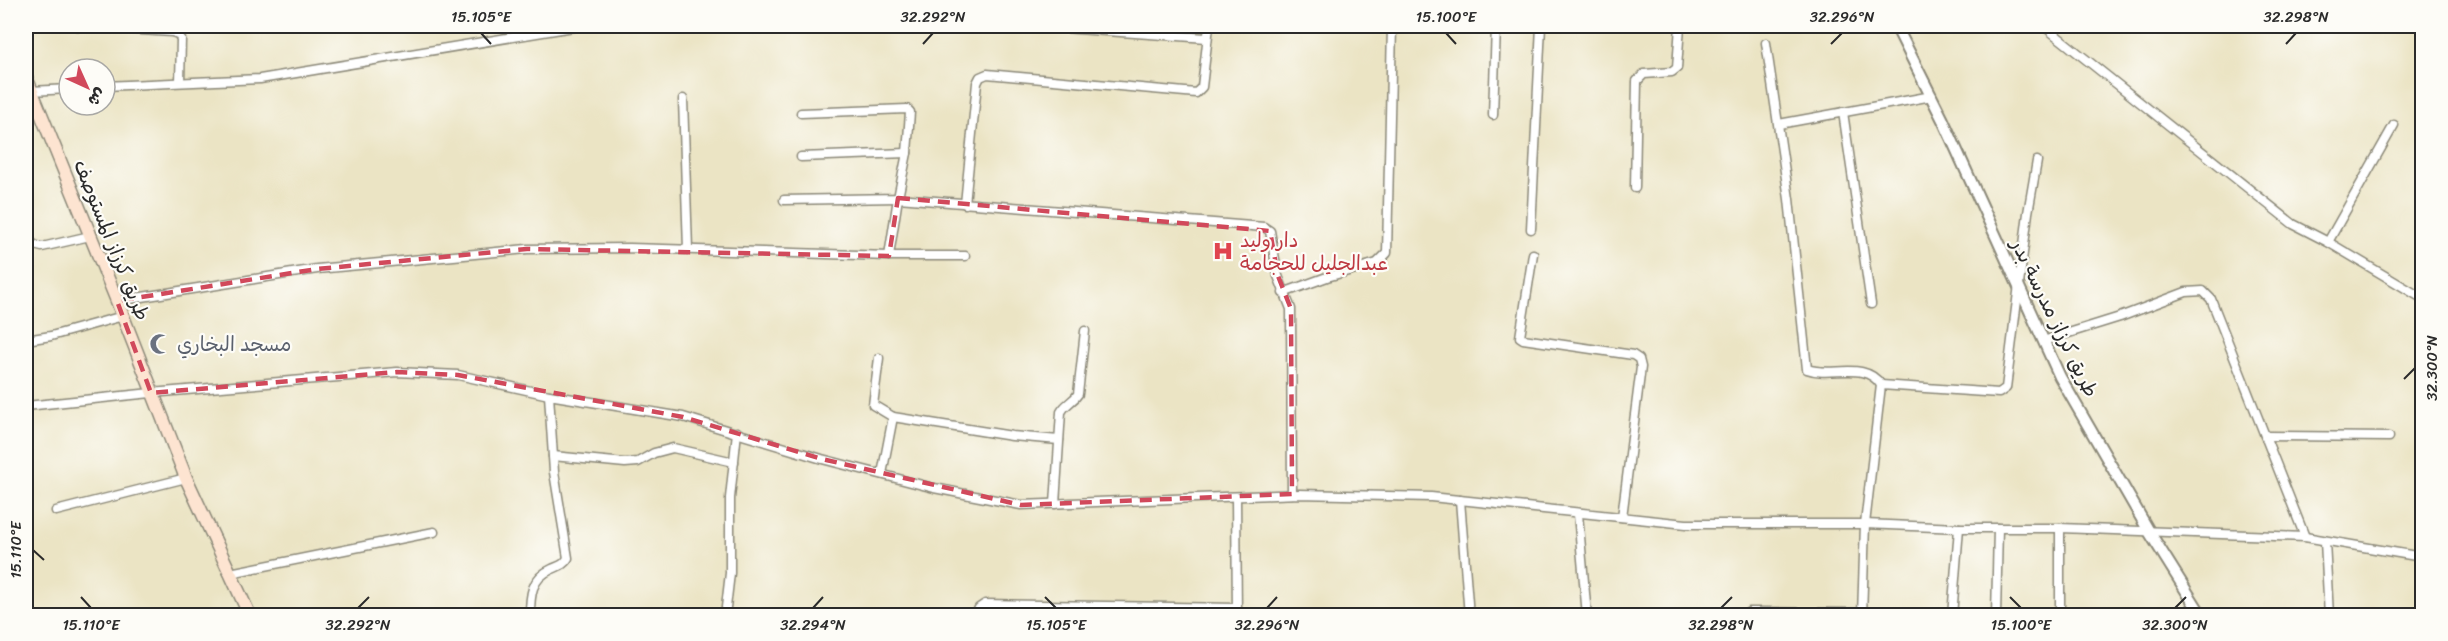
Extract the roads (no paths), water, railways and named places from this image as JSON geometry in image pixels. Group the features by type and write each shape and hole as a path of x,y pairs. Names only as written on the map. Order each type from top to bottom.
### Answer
{"main road":[{"name":"طريق كرزاز المستوصف","path":"26,77 186,478 250,615"}],"street":[{"path":"78,26 178,34 181,39 180,82"},
{"path":"117,86 260,79 579,26"},
{"path":"1034,26 1207,38"},
{"path":"965,204 977,83 981,77 987,74 1196,93 1202,87 1209,26"},
{"path":"1283,293 1377,262 1387,253 1392,26"},
{"path":"1493,116 1496,26"},
{"path":"1531,229 1541,26"},
{"path":"1635,188 1637,81 1644,74 1672,72 1677,68 1680,26"},
{"name":"طريق كرزاز مدرسة بدر","path":"1896,26 1932,96 2060,377 2150,533 2202,615"},
{"path":"2044,26 2293,224 2328,242 2422,298"},
{"path":"1749,612 1862,614 1865,524 1881,385 1874,376 1863,372 1807,369 1779,124 1766,43"},
{"path":"31,91 57,90"},
{"path":"1779,124 1932,96"},
{"path":"683,99 688,249"},
{"path":"801,113 907,109 911,116 907,153 889,256"},
{"path":"1843,112 1871,304"},
{"path":"2328,242 2394,125"},
{"path":"801,157 907,153"},
{"path":"1881,385 1999,393 2006,388 2037,162"},
{"path":"784,200 898,198 1264,227 1270,231 1274,239 1278,276 1291,309 1292,494"},
{"path":"26,237 34,245 42,247 90,236"},
{"path":"117,301 317,269 527,249 688,249 889,256 965,256"},
{"path":"1533,254 1520,337 1633,355 1639,359 1641,367 1622,517"},
{"path":"2043,341 2120,317 2186,292 2203,291 2211,299 2305,537"},
{"path":"26,340 51,336 123,316"},
{"path":"1055,504 1061,412 1065,404 1075,400 1079,390 1085,331"},
{"path":"879,358 873,405 893,417 1012,436 1059,440"},
{"path":"26,406 398,372 458,375 549,394 683,417 822,459 934,488 1021,505 1292,494 1431,497 1686,524 1865,524 1959,528 2060,528 2305,537 2422,557"},
{"path":"531,615 530,595 535,582 545,572 564,564 568,558 553,456 549,394"},
{"path":"882,474 893,417"},
{"path":"725,615 729,573 730,498 737,432"},
{"path":"2265,436 2389,437"},
{"path":"553,456 625,463 638,462 654,453 673,448 734,462"},
{"path":"56,512 186,478"},
{"path":"975,615 985,604 1237,612 1236,497"},
{"path":"1460,500 1469,615"},
{"path":"1578,514 1587,615"},
{"path":"1952,615 1959,528"},
{"path":"1996,615 1998,528"},
{"path":"2060,528 2060,615"},
{"path":"230,573 434,532"},
{"path":"2325,541 2329,615"}],"place":[{"name":"دار وليد عبدالجليل للحجامة","path":"1223,251"},
{"name":"مسجد البخاري","path":"160,344"}]}
